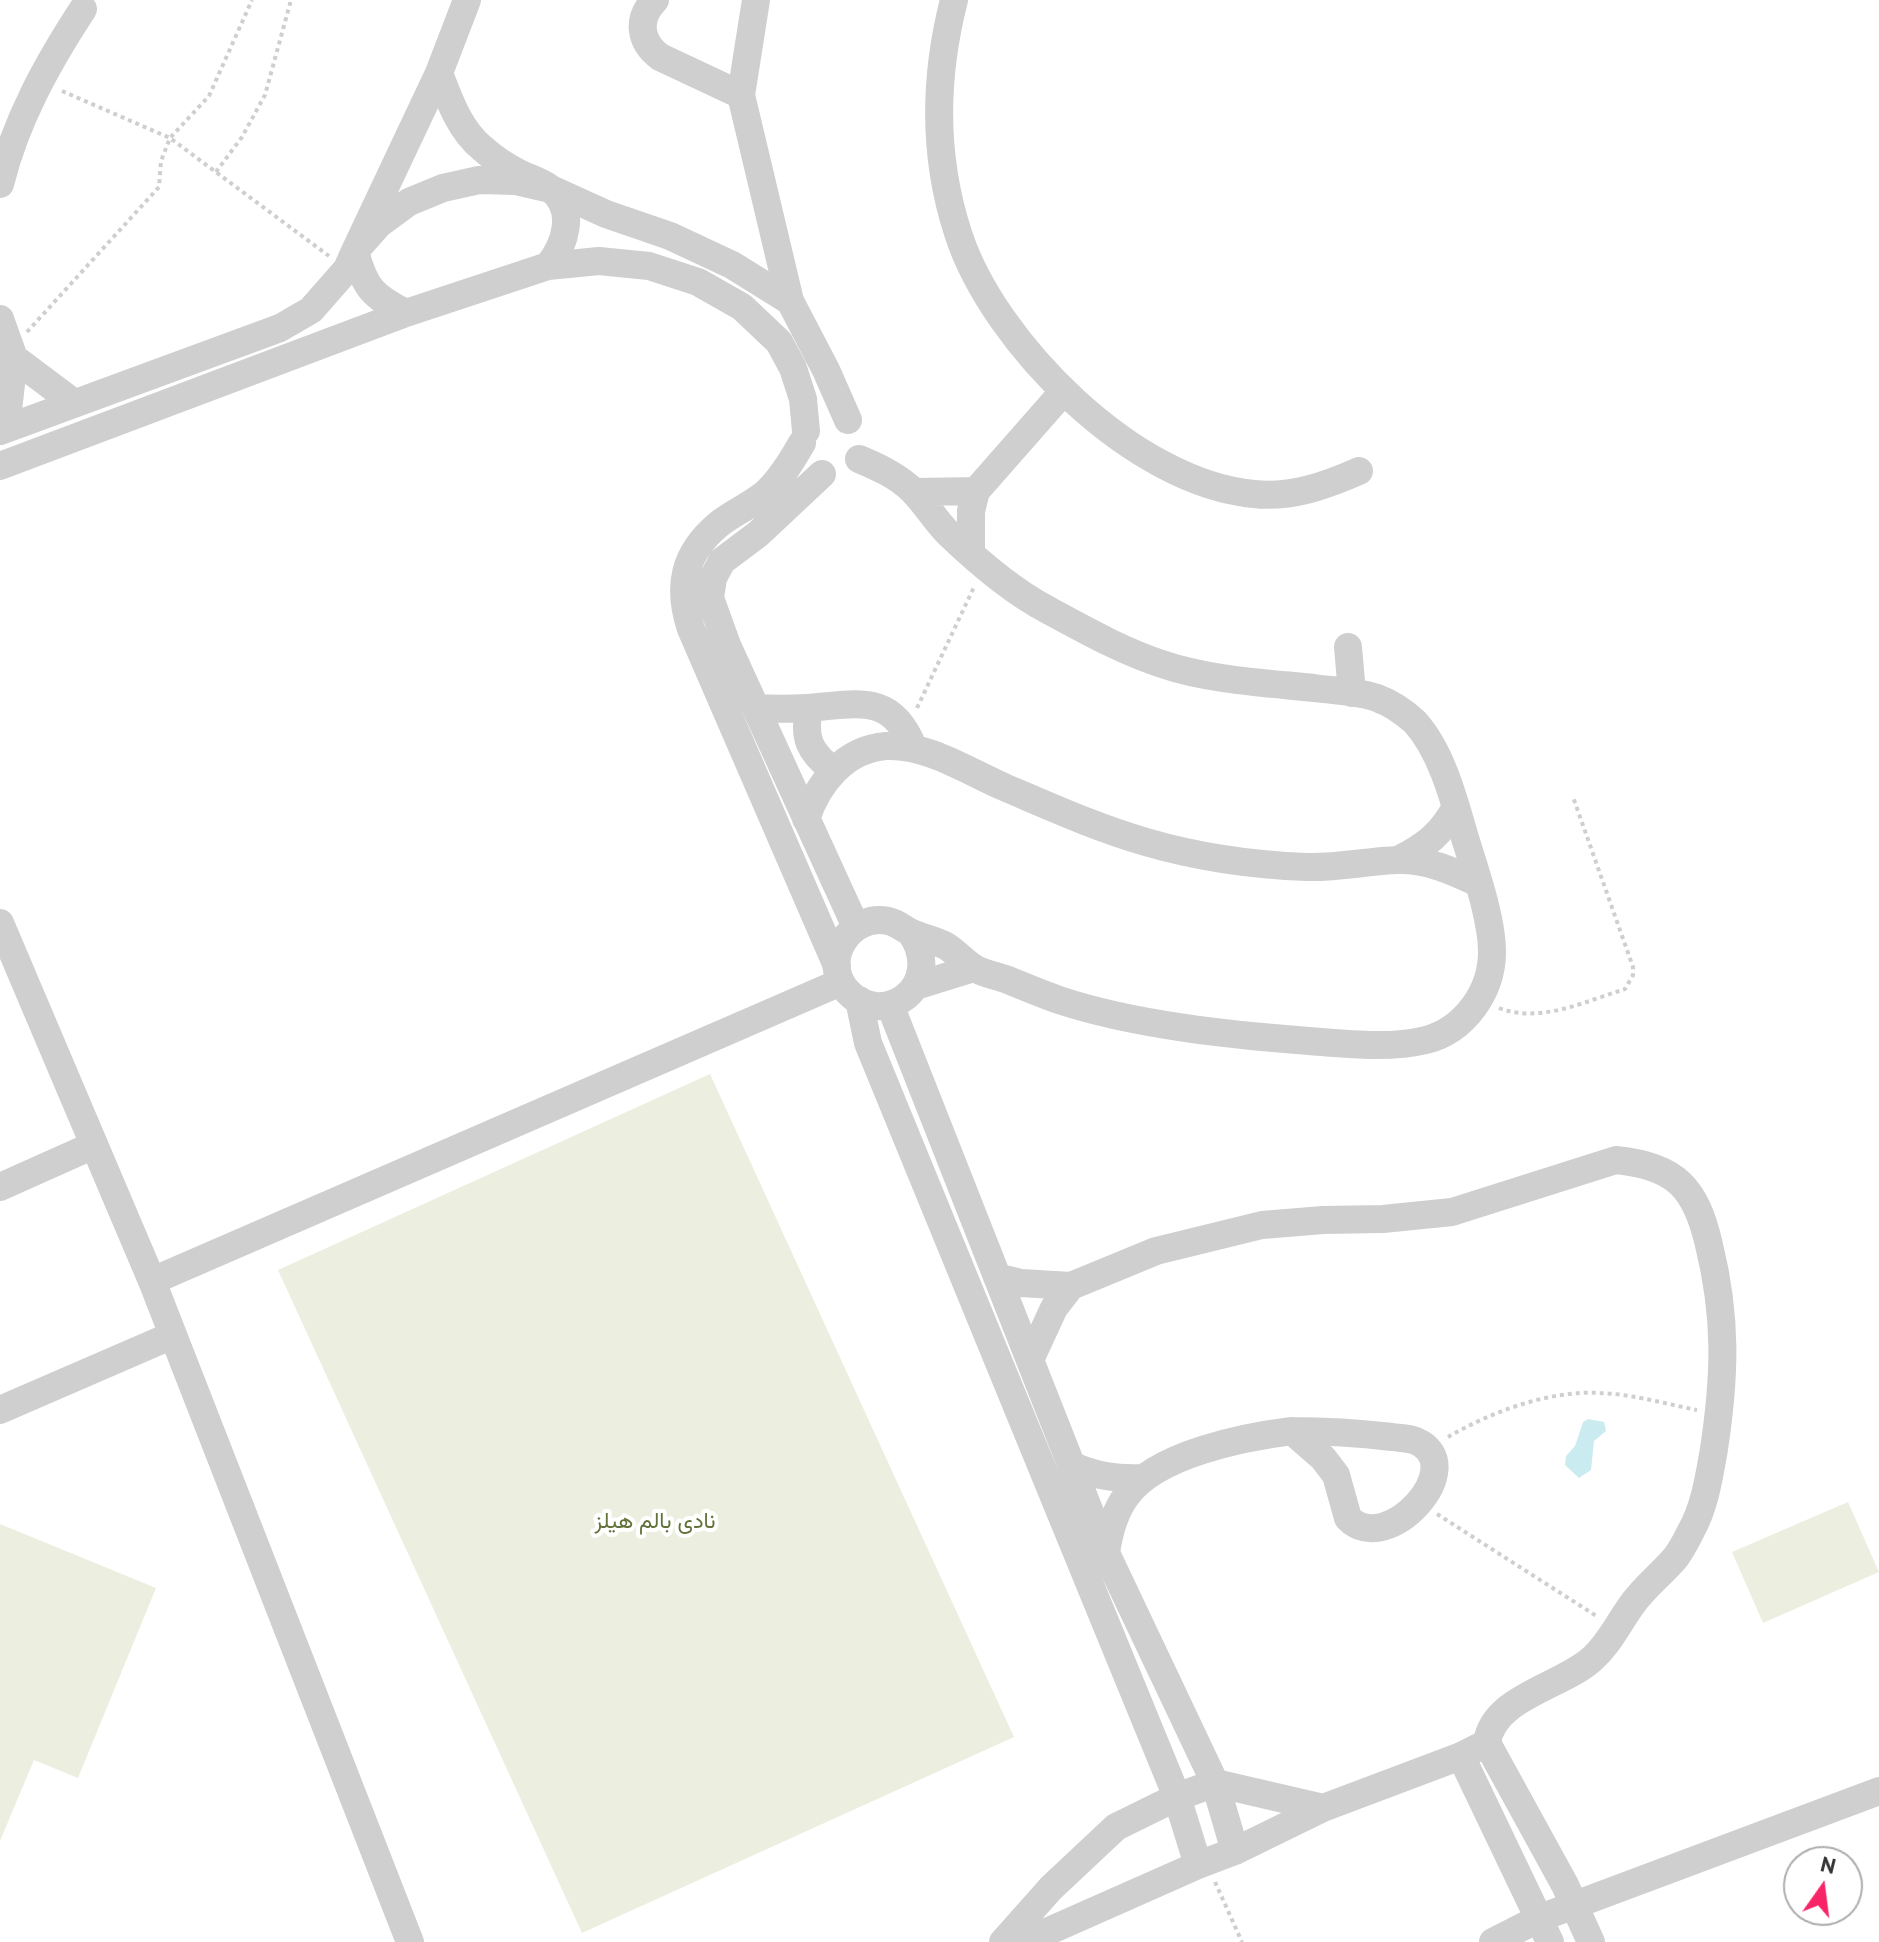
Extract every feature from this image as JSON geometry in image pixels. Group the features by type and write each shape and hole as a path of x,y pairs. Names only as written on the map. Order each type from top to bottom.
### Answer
{"street":[{"path":"351,260 439,73 467,0"},
{"path":"655,0 643,18 642,29 651,50 741,95"},
{"path":"0,466 406,313 548,266 599,261 649,266 698,282 742,307 779,342 793,368 803,399 807,462 822,474 831,476 847,472 862,451 859,434 848,420 790,301 741,95 756,0"},
{"path":"954,0 944,36 939,75 940,156 947,197 964,249 996,309 1041,368 1063,392 1107,428 1180,474 1219,489 1255,495 1291,493 1326,486 1359,471"},
{"path":"0,184 25,111 51,58 83,9"},
{"path":"439,73 454,112 479,146 514,170 606,214 695,247 732,265 790,301"},
{"path":"0,319 13,354 3,430 280,328 311,310 379,224 409,202 443,188 479,180 503,180 551,189 561,203 566,220 565,237 559,253 548,266"},
{"path":"351,260 380,301 406,313"},
{"path":"13,354 74,403"},
{"path":"978,558 971,511 976,491 1063,392"},
{"path":"848,420 824,417 810,425 786,469 767,492 721,522 705,537 684,579 683,605 846,983 1202,1864"},
{"path":"859,459 879,467 915,492 950,535 1037,604 1099,637 1164,665 1230,678 1352,693 1374,697 1395,707 1413,721 1427,739 1456,807 1493,951 1489,980 1476,1006 1455,1026 1429,1039 1350,1045 1240,1036 1126,1016 1063,1001 974,968 945,946 884,920 869,921 845,937 838,951 846,983 874,1005 890,1005 905,998 922,973 923,958 911,933"},
{"path":"822,474 758,534 722,561 713,578 710,598 715,617 856,927"},
{"path":"915,492 976,491"},
{"path":"1348,647 1352,693"},
{"path":"756,708 809,708 847,703 864,703 881,708 895,717 910,738 1069,815 1146,842 1227,860 1309,868 1400,859 1431,863 1478,883"},
{"path":"809,708 805,726 809,744 819,760 834,771"},
{"path":"806,819 813,797 834,771 852,757 910,738"},
{"path":"1400,859 1421,848 1443,830 1456,807"},
{"path":"0,923 11,978 94,1145 152,1281 410,1942"},
{"path":"916,986 974,968"},
{"path":"152,1281 846,983"},
{"path":"890,1005 1106,1553 1215,1783 1235,1851"},
{"path":"0,1187 94,1145"},
{"path":"997,1277 1046,1286 1071,1286 1156,1251 1262,1225 1452,1212 1616,1160 1644,1163 1669,1174 1689,1192 1702,1216 1717,1275 1723,1337 1722,1398 1706,1494 1694,1527 1675,1557 1651,1580 1592,1659 1567,1678 1519,1700 1489,1730 1487,1743 1591,1942"},
{"path":"1030,1360 1054,1308 1071,1286"},
{"path":"0,1410 173,1335"},
{"path":"1106,1553 1116,1512 1142,1478 1188,1456 1240,1438 1292,1431 1360,1433 1416,1441 1433,1458 1436,1469 1433,1481 1418,1503 1389,1524 1364,1529 1348,1518 1336,1475 1323,1458 1292,1431"},
{"path":"1336,1475 1360,1433"},
{"path":"1071,1465 1093,1475 1118,1479 1142,1478"},
{"path":"1024,1942 1235,1851 1323,1808 1461,1756 1487,1743"},
{"path":"1461,1756 1545,1930"},
{"path":"1003,1942 1051,1888 1116,1827 1177,1797 1215,1783 1323,1808"},
{"path":"1493,1942 1545,1930 1574,1906 1879,1791"}],"path":[{"path":"13,354 159,187 161,161 170,138 209,96 252,0"},
{"path":"216,172 242,137 265,95 291,0"},
{"path":"40,81 170,138 216,172 351,260"},
{"path":"910,738 978,558"},
{"path":"1479,998 1503,1010 1529,1015 1625,989 1630,982 1633,967 1573,797"},
{"path":"1427,1449 1480,1418 1538,1399 1599,1392 1719,1415"},
{"path":"1418,1503 1617,1629"},
{"path":"1202,1864 1242,1942"}],"green space":[{"name":"نادى بالم هيلز","path":"710,1074 1014,1737 582,1933 278,1270"},
{"path":"1848,1502 1879,1572 1763,1623 1732,1552"},
{"path":"0,1524 156,1588 78,1778 34,1760 0,1841"}],"water":[{"path":"1588,1419 1604,1422 1606,1431 1594,1441 1591,1470 1579,1478 1565,1465 1566,1456 1575,1446 1583,1422"}]}
